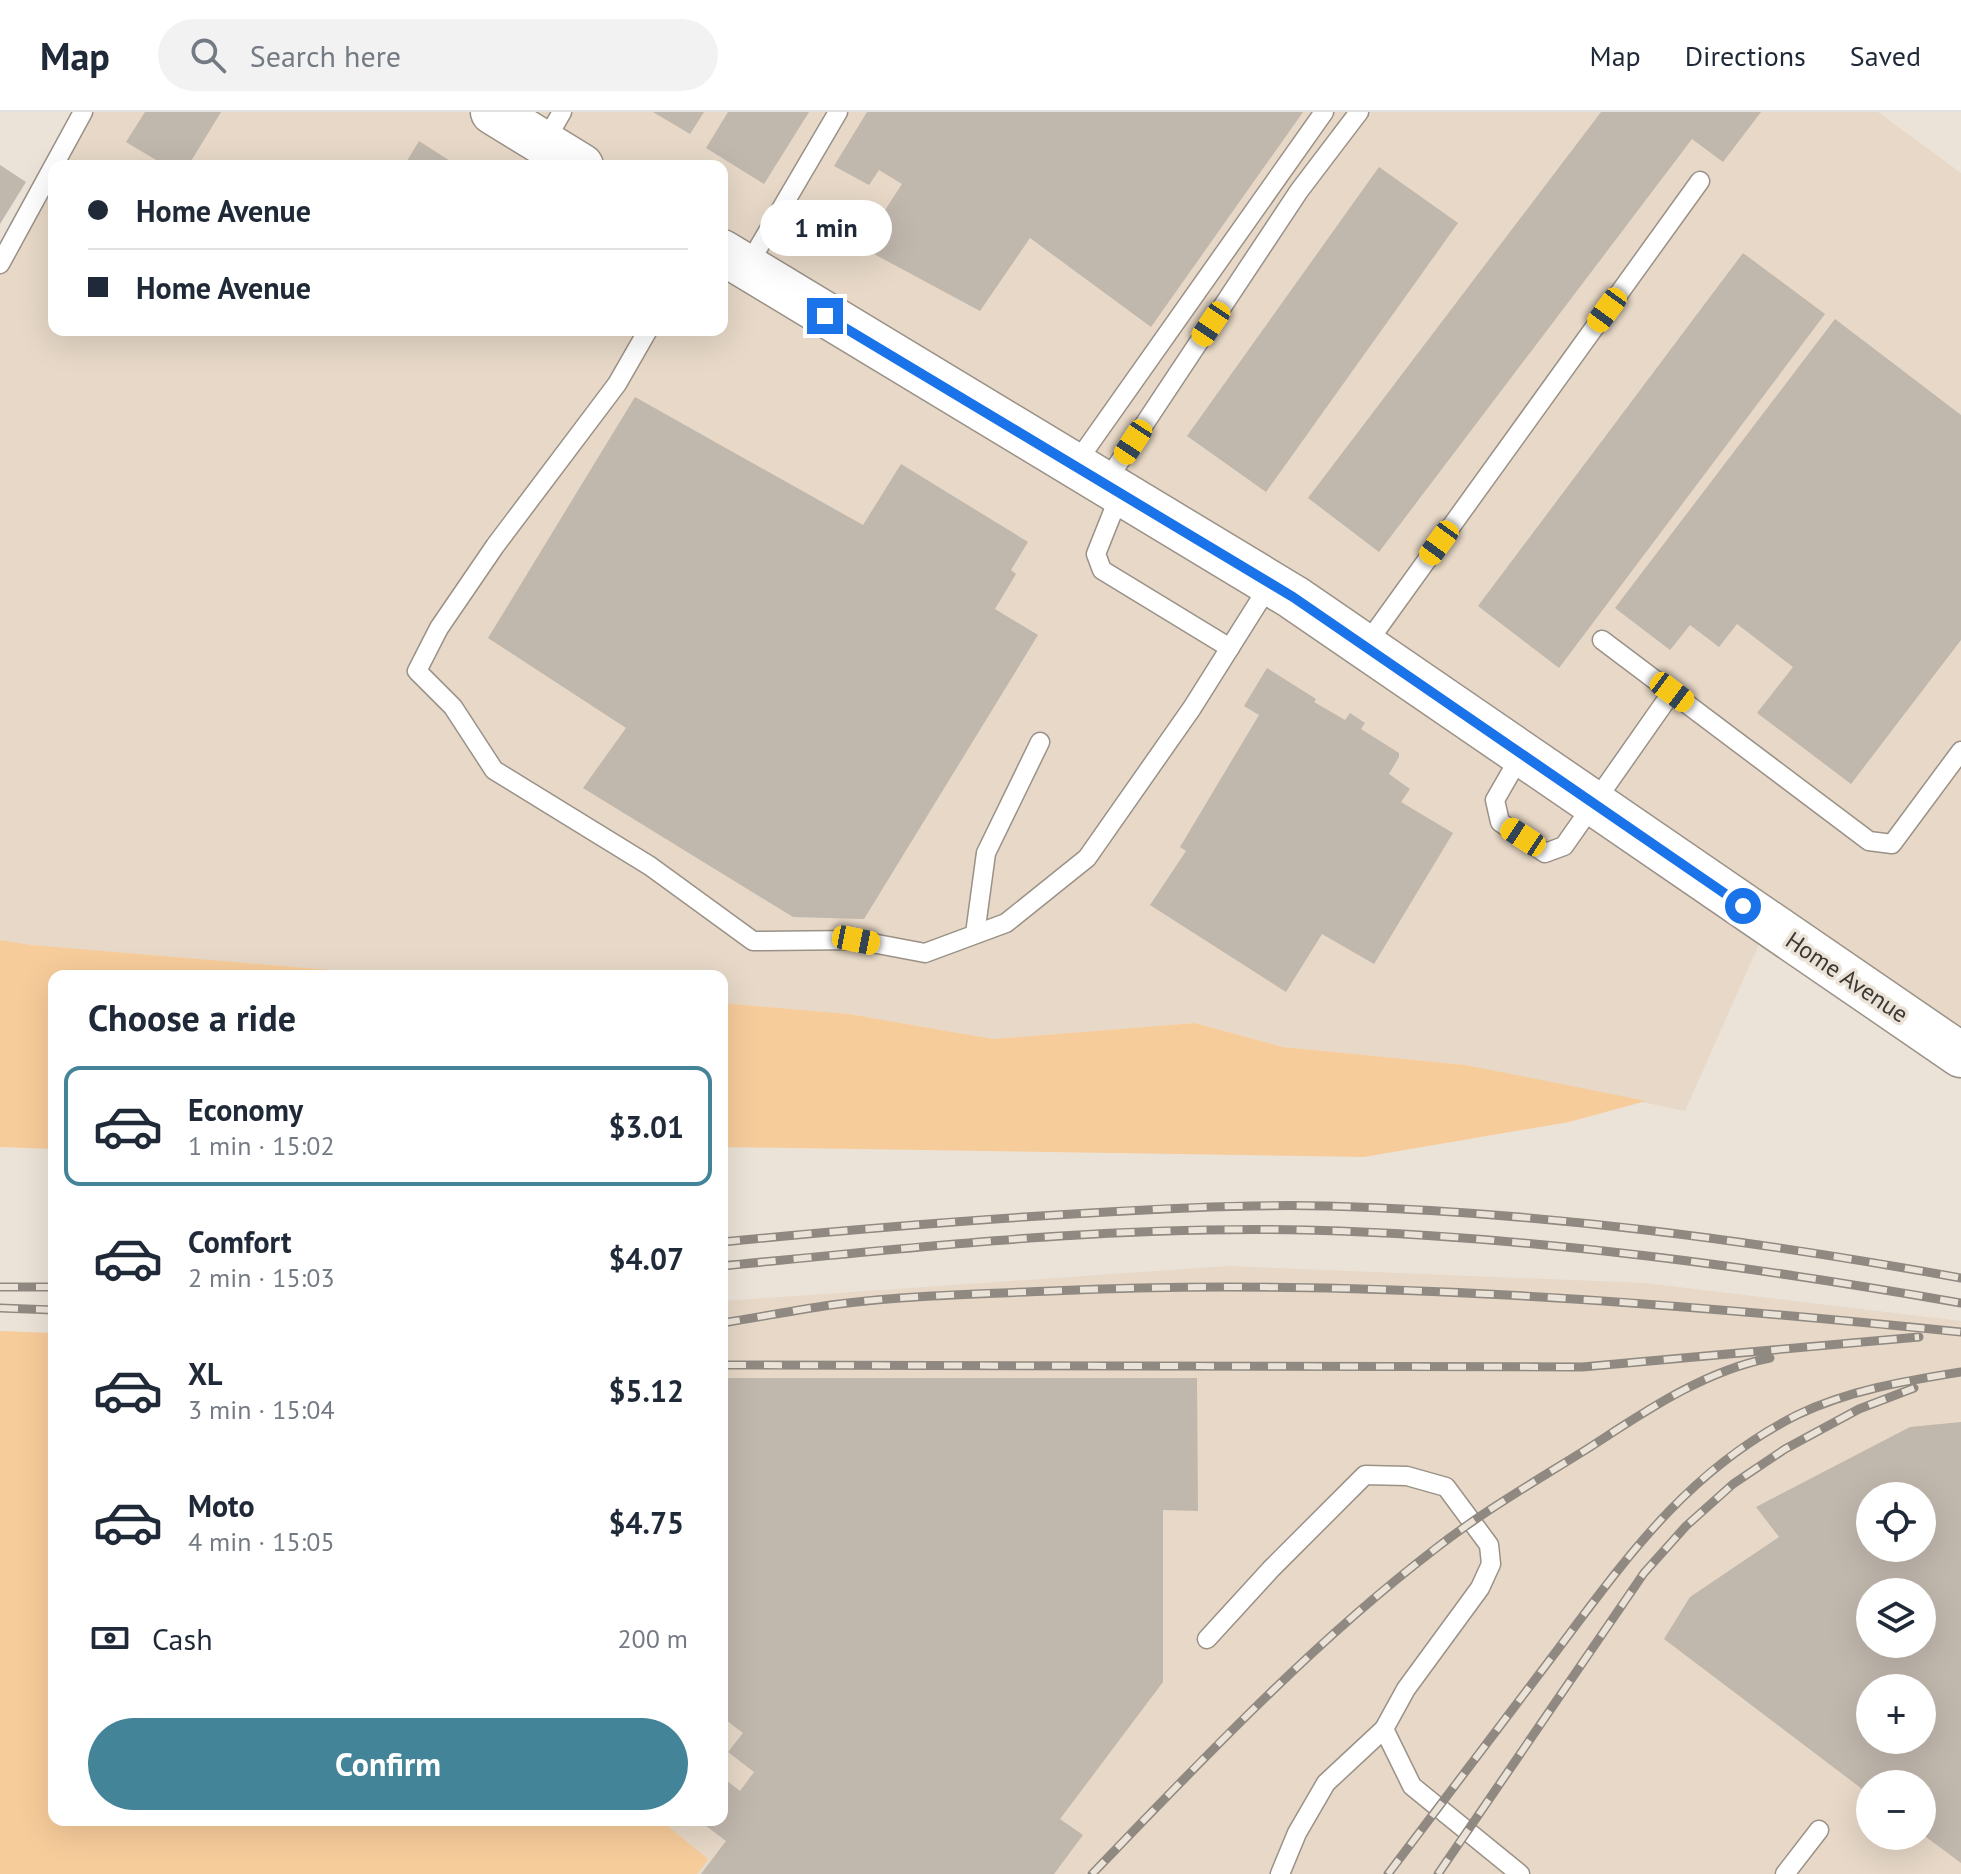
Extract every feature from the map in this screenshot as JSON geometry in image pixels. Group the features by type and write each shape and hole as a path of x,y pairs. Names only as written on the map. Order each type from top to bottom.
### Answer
{"street":[{"path":"493,112 553,128 577,160"},
{"name":"Home Avenue","path":"734,260 1270,584 1961,1055"}],"lane":[{"path":"57,160 83,112"},
{"path":"734,260 838,112"},
{"path":"1230,648 1102,570 1096,554 1099,482 1324,112"},
{"path":"1099,482 1299,191 1359,112"},
{"path":"0,264 48,176"},
{"path":"1365,646 1700,181"},
{"path":"645,336 617,384 495,546 447,616 417,671 453,707 494,770 650,866 753,941 856,940 925,953 1006,923 1087,858 1192,708 1270,584"},
{"path":"1602,640 1869,841 1892,844 1961,751"},
{"path":"1522,753 1495,800 1500,822 1545,853 1564,846 1672,692"},
{"path":"975,934 986,853 1040,742"},
{"path":"1207,1639 1271,1569 1365,1475 1407,1476 1446,1487 1489,1545 1491,1564 1480,1588 1406,1689 1384,1729 1326,1783 1297,1833 1280,1874"},
{"path":"1384,1729 1412,1786 1520,1874"},
{"path":"1785,1874 1819,1830"}],"shaded area":[{"path":"83,112 1878,112 1961,173 1961,1055 1768,924 1685,1111 1466,1065 1283,1047 1195,1023 993,1039 849,1014 728,1004 728,970 331,970 0,940 0,264 48,176 48,336 728,336 728,160 57,160"},
{"path":"0,940 331,970 48,970 48,1149 0,1147"},
{"path":"728,1004 849,1014 993,1039 1195,1023 1283,1047 1466,1065 1646,1101 1569,1122 1364,1157 728,1147"},
{"path":"1228,1266 1645,1283 1961,1321 1961,1874 47,1874 53,1826 728,1826 728,1301"},
{"path":"0,1331 48,1333 48,1826 667,1826 708,1859 697,1874 0,1874"}],"building":[{"path":"145,112 221,112 192,160 156,160 126,142"},
{"path":"653,112 704,112 690,134"},
{"path":"728,112 809,112 764,184 706,148"},
{"path":"867,112 1303,112 1151,327 1030,238 980,311 861,247 902,184 879,170 869,185 834,166"},
{"path":"1601,112 1761,112 1723,162 1692,139 1379,552 1308,498"},
{"path":"419,141 449,160 408,160"},
{"path":"0,165 26,182 0,224"},
{"path":"1379,167 1458,223 1266,492 1187,436"},
{"path":"1743,253 1825,314 1559,668 1478,606"},
{"path":"1835,319 1961,415 1961,640 1851,784 1757,713 1793,667 1737,624 1719,647 1690,625 1670,650 1615,608"},
{"path":"635,397 863,525 901,464 1028,542 1011,570 1016,574 995,609 1038,635 864,919 793,917 583,788 626,728 488,638"},
{"path":"1267,668 1345,720 1350,713 1365,723 1361,729 1399,753 1389,774 1410,789 1401,802 1453,833 1374,964 1322,934 1286,992 1150,905 1186,851 1180,847 1259,715 1244,706"},
{"path":"728,1378 1197,1378 1198,1511 1163,1510 1163,1682 1060,1819 1083,1835 1054,1874 701,1874 726,1841 706,1826 728,1826 728,1782 740,1791 754,1772 728,1752 743,1733 728,1722"},
{"path":"1961,1422 1961,1863 1936,1844 1936,1770 1856,1770 1856,1784 1664,1639 1690,1597 1779,1537 1756,1507 1910,1427"}],"railway":[{"path":"728,1241 1120,1211 1328,1206 1567,1221 1725,1240 1961,1278"},
{"path":"728,1265 1108,1233 1263,1229 1340,1231 1496,1241 1652,1256 1961,1303"},
{"path":"0,1287 48,1287"},
{"path":"728,1322 839,1304 918,1297 1279,1287 1621,1302 1961,1332"},
{"path":"0,1308 48,1310"},
{"path":"728,1365 1582,1367 1919,1337"},
{"path":"1092,1874 1300,1664 1435,1549 1471,1522 1674,1395 1721,1373 1770,1358"},
{"path":"1388,1874 1601,1592 1656,1525 1687,1493 1756,1438 1817,1406 1898,1383 1961,1372"},
{"path":"1438,1874 1644,1573 1686,1526 1733,1484 1785,1449 1859,1409 1914,1388"}],"route":[{"path":"825,316 1293,597 1743,906"}]}
